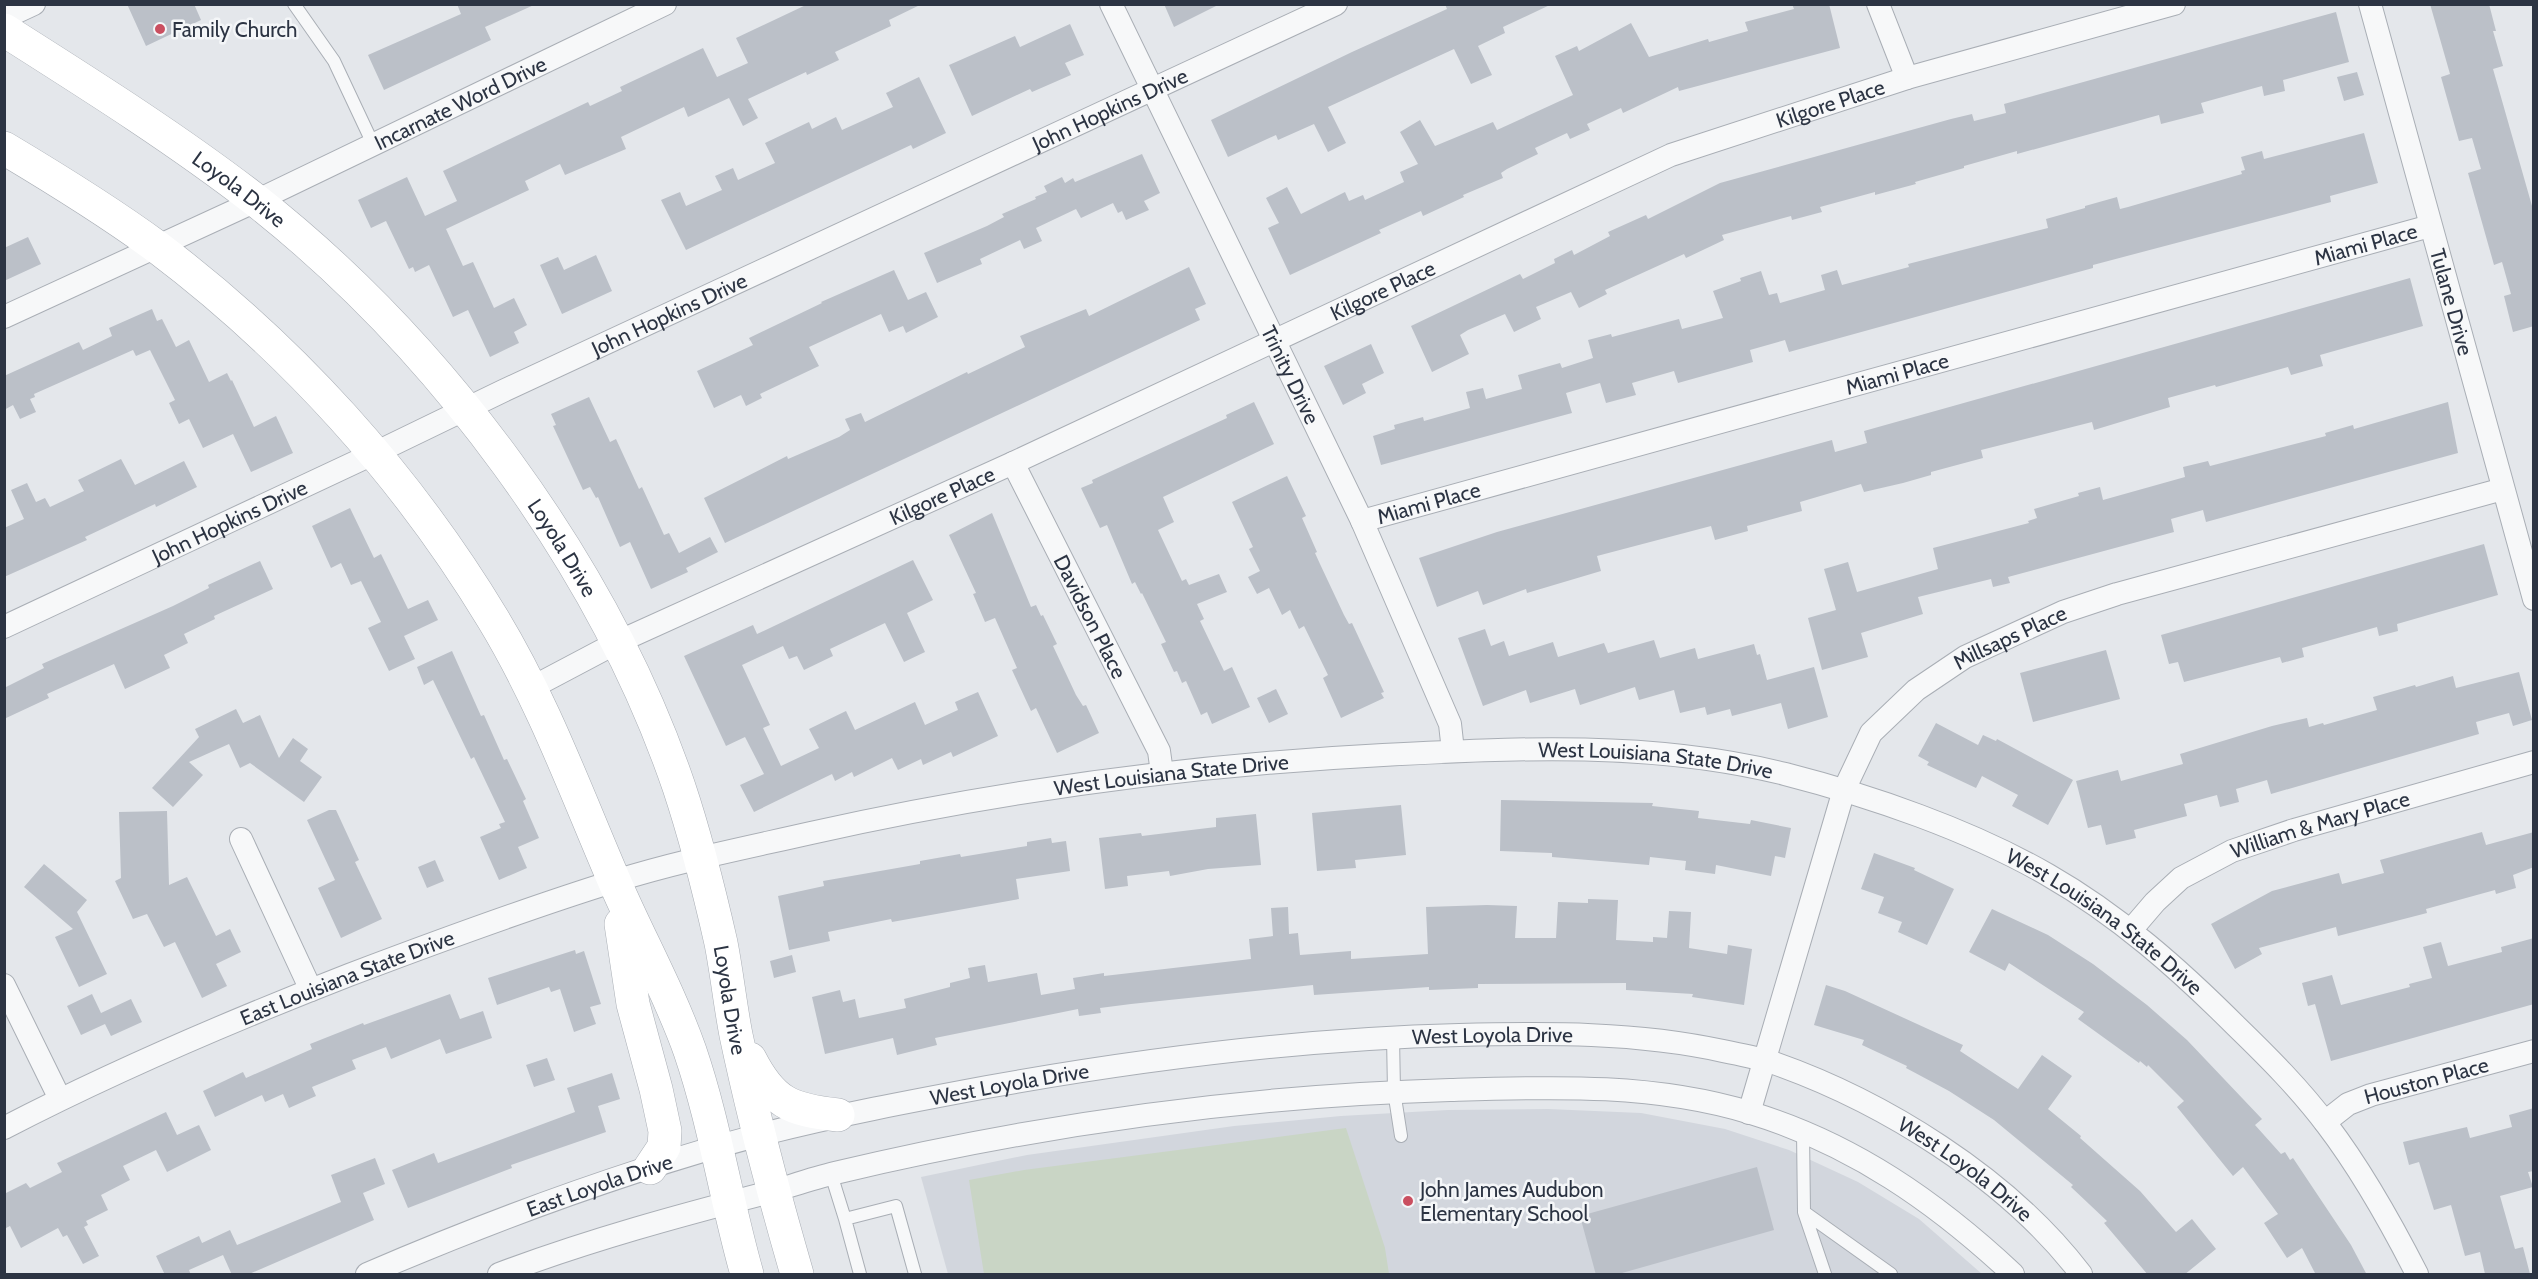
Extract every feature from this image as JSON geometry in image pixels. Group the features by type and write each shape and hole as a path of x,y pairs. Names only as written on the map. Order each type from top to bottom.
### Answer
{"main road":[{"name":"Loyola Drive","path":"4,30 195,154 256,201 321,256 399,333 465,409 532,502 577,571 618,642 651,712 701,857 759,1135 797,1275"},
{"path":"4,148 72,189 157,247 218,296 297,367 375,453 444,544 493,619 531,688 651,964 674,1009 691,1054 717,1148 747,1275"},
{"path":"615,881 633,1004 657,1089 665,1131 664,1147 650,1168"},
{"path":"736,1033 761,1080 773,1095 805,1111 838,1115"}],"street":[{"path":"4,18 34,4"},
{"name":"Incarnate Word Drive","path":"157,247 665,4"},
{"name":"Trinity Drive","path":"1111,4 1362,521 1450,724 1453,752"},
{"name":"John Hopkins Drive","path":"4,627 465,409 1336,4"},
{"path":"1878,4 1907,78"},
{"name":"Kilgore Place","path":"531,688 618,642 1014,463 1671,155 1907,78 2174,4"},
{"name":"Tulane Drive","path":"2370,4 2534,599"},
{"name":"Miami Place","path":"1362,521 2430,226"},
{"path":"4,317 157,247"},
{"name":"Davidson Place","path":"1014,463 1159,751 1162,773"},
{"name":"Millsaps Place","path":"1749,1113 1844,790 1871,733 1916,690 1965,657 2052,617 2117,594 2503,489"},
{"name":"West Louisiana State Drive","path":"701,857 922,808 1162,773 1292,760 1581,748 1686,755 1778,772 1844,790 1961,833 2049,875 2131,930 2189,979 2260,1049 2325,1122 2369,1186 2417,1275"},
{"name":"William & Mary Place","path":"2131,930 2155,902 2181,878 2232,851 2294,830 2534,762"},
{"path":"241,839 311,990"},
{"name":"East Louisiana State Drive","path":"4,1128 60,1099 185,1042 434,942 615,881 701,857"},
{"path":"4,985 60,1099"},
{"name":"West Loyola Drive","path":"838,1115 1154,1059 1393,1037 1549,1034 1615,1036 1694,1045 1765,1060 1869,1105 1938,1145 2029,1217 2081,1275"},
{"name":"Houston Place","path":"2325,1122 2348,1104 2371,1095 2534,1051"},
{"path":"499,1275 560,1252 728,1201 831,1174 942,1149 1063,1127 1267,1100 1394,1091 1547,1087 1612,1089 1693,1098 1749,1113 1803,1132 1845,1151 1900,1182 1946,1216 2013,1275"},
{"name":"East Loyola Drive","path":"367,1275 485,1226 650,1168 759,1135 838,1115"}],"lane":[{"path":"294,4 334,61 373,144"},
{"path":"1393,1037 1394,1091 1401,1136"},
{"path":"1803,1132 1804,1212 1825,1275"},
{"path":"831,1174 860,1275"},
{"path":"844,1219 896,1206 915,1275"},
{"path":"1804,1212 1891,1275"}],"shaded area":[{"name":"John James Audubon Elementary School","path":"1548,1109 1641,1113 1725,1129 1789,1150 1858,1182 1919,1219 1982,1274 948,1274 921,1177 1027,1155 1234,1126 1341,1116 1448,1110"}],"green space":[{"path":"1346,1128 1385,1248 1389,1274 984,1274 969,1180 1024,1170"}],"building":[{"name":"Family Church","path":"127,4 194,4 201,20 146,46"},
{"path":"457,4 536,4 485,27 491,40 384,90 368,55 461,14"},
{"path":"808,4 922,4 889,20 891,26 835,52 839,60 807,75 806,72 748,99 758,118 743,126 729,98 688,117 684,107 621,137 626,149 565,175 560,164 525,181 529,190 446,229 463,266 473,262 494,308 514,298 527,325 514,332 519,343 490,357 468,310 453,317 429,265 415,272 413,267 409,269 386,221 371,228 358,200 407,177 425,216 457,201 443,171 588,102 590,106 622,91 620,87 703,48 717,77 748,63 736,38"},
{"path":"1164,4 1220,4 1174,27"},
{"path":"1445,4 1552,4 1503,27 1505,33 1478,46 1492,75 1471,84 1454,49 1328,107 1346,143 1328,152 1314,124 1278,140 1276,135 1228,157 1211,120 1447,9"},
{"path":"1792,4 1829,4 1840,48 1679,91 1678,87 1623,113 1621,108 1587,124 1590,130 1570,139 1567,133 1535,148 1538,154 1501,173 1503,178 1463,195 1464,197 1423,216 1421,211 1379,230 1381,233 1290,275 1268,228 1279,223 1266,198 1287,187 1301,214 1345,192 1349,201 1363,195 1365,200 1404,182 1400,172 1418,164 1400,132 1420,120 1435,146 1493,122 1497,130 1573,95 1555,56 1577,46 1579,51 1631,23 1649,57 1708,39 1709,42 1748,31 1745,22 1794,9"},
{"path":"2430,4 2489,4 2496,31 2493,31 2503,66 2493,69 2534,213 2534,326 2513,332 2504,296 2511,294 2502,262 2494,265 2468,173 2481,169 2472,138 2459,141 2441,77 2450,74"},
{"path":"2336,12 2349,62 2283,80 2285,91 2264,96 2262,86 2201,103 2204,113 2161,124 2159,115 2017,154 2017,151 1964,166 1964,168 1915,182 1916,184 1820,207 1822,212 1792,220 1791,216 1722,235 1724,240 1686,258 1684,254 1605,290 1607,294 1579,308 1571,292 1536,307 1541,319 1514,332 1505,314 1468,330 1460,335 1469,354 1432,372 1411,326 1520,274 1523,279 1555,263 1554,259 1572,250 1574,255 1610,236 1608,232 1646,215 1648,219 1720,183 1951,119 1972,114 1974,121 2006,113 2004,104"},
{"path":"1070,24 1084,55 1065,63 1071,75 1032,92 1030,89 972,116 949,65 1015,36 1020,47"},
{"path":"2357,72 2364,95 2344,101 2337,77"},
{"path":"919,77 946,133 913,149 911,145 686,250 661,200 680,192 686,206 722,190 715,176 733,168 738,180 775,163 765,143 809,122 812,129 836,117 842,130 893,107 886,93"},
{"path":"2364,133 2378,183 2330,196 2331,202 2093,265 2093,268 1789,352 1785,340 1750,350 1753,362 1678,383 1674,371 1632,383 1636,395 1606,403 1600,383 1566,393 1572,413 1381,465 1373,436 1395,429 1394,425 1423,417 1424,421 1470,408 1466,392 1483,388 1486,399 1522,389 1518,375 1560,363 1562,368 1593,358 1588,340 1611,334 1612,337 1679,319 1682,329 1723,318 1713,291 1741,281 1740,278 1761,271 1769,295 1777,293 1780,303 1825,290 1821,275 1837,270 1842,285 1909,267 1908,264 2048,228 2046,219 2117,197 2120,209 2242,174 2241,171 2245,170 2241,157 2262,151 2264,159"},
{"path":"1142,154 1160,193 1144,201 1149,210 1126,220 1122,211 1118,213 1113,203 1081,218 1076,209 1036,228 1042,241 1024,249 1020,240 980,259 982,264 937,283 924,253 1004,217 1002,214 1047,192 1044,186 1062,177 1065,183 1073,178 1075,182"},
{"path":"28,237 41,264 4,281 4,248"},
{"path":"596,255 612,291 562,314 540,265 558,257 564,270"},
{"path":"1189,267 1206,304 1195,309 1200,320 725,543 704,498 787,456 788,459 839,437 850,430 845,419 861,413 865,422 967,372 968,374 1025,347 1020,336 1086,309 1089,316"},
{"path":"894,270 908,300 926,292 938,317 906,333 903,326 889,332 881,314 809,347 819,366 760,394 762,398 746,406 741,395 714,408 697,371 753,345 749,338 821,302"},
{"path":"2410,278 2423,326 2320,355 2323,366 2291,375 2288,367 2168,398 2170,407 2094,430 2092,422 1981,450 1983,458 1931,472 1931,475 1903,483 1864,492 1861,484 1800,502 1802,511 1747,526 1748,531 1715,540 1711,526 1597,556 1601,571 1527,593 1526,589 1483,605 1478,591 1437,607 1419,558 1497,532 1832,440 1835,452 1867,443 1864,431"},
{"path":"152,309 157,321 162,319 176,347 189,340 209,382 227,373 254,427 276,416 293,453 251,472 233,434 203,448 189,419 179,424 169,403 175,400 150,350 136,356 133,350 34,394 35,397 30,399 36,412 20,419 13,405 4,410 4,376 79,342 83,350 112,336 109,328"},
{"path":"1371,344 1384,373 1362,384 1366,393 1343,405 1324,366"},
{"path":"589,397 610,442 616,439 664,535 669,533 679,553 710,537 718,552 686,568 688,572 651,589 630,542 620,547 598,497 596,498 590,487 583,490 553,426 556,425 551,414"},
{"path":"1254,402 1274,444 1163,497 1174,522 1158,530 1182,581 1186,579 1189,585 1219,574 1227,592 1197,604 1204,619 1200,621 1224,671 1232,667 1250,707 1212,724 1207,712 1201,715 1186,681 1182,683 1177,671 1174,672 1161,644 1166,642 1142,593 1135,582 1132,584 1107,525 1100,528 1081,488 1093,483 1092,480 1227,418 1226,415"},
{"path":"2448,402 2458,453 2206,522 2203,510 2171,519 2174,532 2008,577 2010,583 1993,587 1991,579 1918,597 1923,614 1861,633 1868,657 1822,670 1808,618 1836,610 1824,569 1848,562 1857,592 1938,569 1933,548 2029,523 2028,521 2037,518 2034,509 2079,496 2078,493 2100,487 2103,500 2185,477 2183,467 2208,461 2210,466 2326,436 2325,433 2353,425 2354,429"},
{"path":"121,459 135,485 184,461 197,487 156,507 155,504 85,537 87,540 4,577 4,528 24,519 11,490 27,483 36,502 45,498 50,507 84,491 78,480"},
{"path":"1287,476 1306,516 1302,518 1317,552 1315,553 1344,615 1349,624 1352,623 1384,692 1381,693 1384,698 1341,718 1323,678 1328,675 1304,626 1299,629 1290,610 1282,615 1269,588 1257,594 1248,577 1260,571 1249,549 1253,547 1232,502"},
{"path":"350,508 374,558 381,554 408,609 428,600 438,620 404,636 415,659 389,671 368,628 381,622 361,581 351,585 341,563 331,568 312,526"},
{"path":"992,513 1031,607 1036,605 1041,616 1043,615 1057,644 1053,646 1076,695 1083,706 1086,705 1099,733 1057,753 1036,708 1031,711 1012,670 1017,668 995,618 985,622 973,594 976,593 949,535"},
{"path":"2484,544 2498,595 2397,624 2398,631 2379,636 2377,627 2302,648 2304,657 2282,663 2280,657 2184,682 2178,662 2169,664 2161,635"},
{"path":"913,560 933,600 907,613 925,652 904,662 885,623 830,649 833,656 804,670 797,656 789,659 783,646 742,665 770,725 763,728 781,766 819,748 809,729 846,711 855,730 915,702 925,725 958,710 955,702 978,692 998,736 953,757 951,752 923,765 921,759 898,770 892,758 854,777 852,772 835,781 832,774 754,812 740,785 764,774 745,737 726,746 684,656 753,625 757,634"},
{"path":"260,561 273,589 214,616 215,619 184,634 188,643 164,655 170,668 125,689 114,664 47,694 49,698 4,719 4,688 44,668 42,664 173,606 209,588 208,585"},
{"path":"1485,629 1491,646 1504,641 1509,656 1553,642 1558,657 1604,643 1608,653 1654,640 1660,658 1695,648 1698,659 1754,644 1757,655 1760,654 1767,680 1814,667 1828,717 1788,729 1781,703 1732,716 1730,709 1707,715 1705,707 1680,713 1674,690 1639,700 1635,687 1580,705 1575,689 1530,703 1526,690 1483,706 1458,638"},
{"path":"2106,650 2120,699 2033,722 2020,673"},
{"path":"452,651 481,716 484,715 504,760 507,759 526,799 523,801 539,838 518,847 527,868 499,880 480,837 501,828 499,824 505,822 474,757 471,759 433,680 424,685 417,667"},
{"path":"2519,672 2532,720 2513,726 2509,713 2476,722 2479,734 2271,794 2267,780 2236,789 2239,802 2220,807 2217,795 2184,804 2187,816 2134,830 2136,838 2106,845 2101,825 2088,828 2076,781 2118,770 2121,781 2183,764 2180,754 2272,726 2307,718 2309,727 2323,723 2324,725 2377,710 2373,697 2415,685 2416,687 2453,676 2456,688"},
{"path":"1276,689 1288,714 1269,723 1257,698"},
{"path":"236,709 243,723 260,715 279,758 293,738 308,749 300,761 322,777 304,802 250,763 240,768 229,744 189,762 203,775 173,807 152,788 199,737 195,729"},
{"path":"1936,723 1978,745 1983,735 1996,741 1997,739 2073,780 2048,825 2012,806 2018,795 1982,776 1976,788 1927,765 1929,762 1918,756"},
{"path":"1501,800 1653,803 1652,806 1699,811 1698,818 1750,824 1751,820 1791,828 1785,858 1775,856 1771,876 1716,865 1715,874 1685,870 1686,861 1650,857 1649,865 1552,857 1552,853 1500,851"},
{"path":"1401,805 1406,855 1355,860 1356,868 1317,871 1312,813"},
{"path":"329,810 336,810 359,860 355,862 382,919 341,938 318,888 335,880 307,820"},
{"path":"167,811 169,885 187,877 216,936 230,929 241,952 216,964 227,986 202,998 175,942 164,947 147,914 133,919 115,881 121,878 119,812"},
{"path":"1256,814 1261,865 1208,869 1170,876 1169,871 1127,876 1128,886 1105,889 1099,838 1141,833 1142,836 1216,827 1216,818"},
{"path":"2482,832 2486,845 2534,832 2534,867 2513,875 2516,888 2496,894 2495,890 2426,909 2427,913 2338,936 2336,927 2259,948 2262,954 2235,969 2211,924 2272,891 2339,873 2342,884 2384,873 2380,860"},
{"path":"1051,838 1052,843 1066,841 1070,871 1016,879 1019,899 892,922 891,919 828,932 830,941 789,950 778,896 824,886 823,881 920,864 920,861 960,854 961,857 1027,846 1027,842"},
{"path":"1874,853 1915,868 1914,870 1954,889 1927,945 1898,932 1902,922 1878,913 1884,897 1861,889"},
{"path":"435,860 444,881 427,888 418,867"},
{"path":"44,864 87,900 77,912 107,974 79,987 55,937 73,929 24,887"},
{"path":"1588,899 1618,900 1616,940 1653,942 1653,937 1667,938 1669,911 1691,912 1689,948 1727,954 1728,945 1752,949 1744,1005 1692,997 1693,994 1626,990 1626,983 1478,984 1478,988 1429,990 1429,987 1314,995 1313,985 1100,1008 1101,1013 1079,1016 1078,1009 935,1038 937,1045 897,1055 893,1038 825,1054 812,997 840,990 843,1002 855,999 859,1018 906,1008 904,999 950,987 950,983 970,978 968,968 985,965 988,982 1037,973 1041,995 1075,989 1073,978 1251,959 1249,939 1273,936 1271,908 1288,907 1289,934 1298,933 1300,955 1351,951 1351,959 1428,954 1426,907 1517,906 1515,938 1556,938 1558,902 1588,903"},
{"path":"1992,909 2048,935 2093,964 2147,1005 2187,1040 2262,1119 2255,1125 2281,1154 2285,1152 2290,1160 2293,1158 2351,1245 2367,1275 2316,1275 2302,1248 2287,1258 2264,1223 2278,1214 2243,1167 2233,1176 2177,1107 2184,1101 2148,1065 2147,1067 2140,1061 2139,1063 2078,1019 2084,1012 2009,963 2005,971 1969,952"},
{"path":"2534,938 2534,1004 2331,1061 2315,1004 2308,1006 2302,983 2332,975 2341,1005 2410,987 2409,984 2432,978 2423,947 2441,942 2448,966 2502,952 2501,947"},
{"path":"575,950 576,954 584,951 601,1004 590,1007 596,1024 574,1032 560,989 551,992 549,987 497,1005 488,978"},
{"path":"792,955 796,972 774,978 770,961"},
{"path":"1826,985 1845,991 1963,1045 1960,1051 2018,1089 2042,1055 2072,1076 2048,1109 2081,1136 2080,1138 2140,1191 2176,1232 2192,1219 2216,1249 2184,1275 2148,1275 2104,1223 2107,1221 2071,1187 2073,1185 1994,1120 1949,1091 1906,1068 1907,1066 1862,1045 1864,1040 1814,1025"},
{"path":"92,994 101,1013 131,999 142,1022 111,1036 105,1024 81,1035 67,1006"},
{"path":"450,994 460,1019 483,1011 492,1038 446,1054 440,1039 391,1059 386,1047 352,1060 356,1069 312,1087 316,1096 289,1108 283,1094 265,1102 262,1095 215,1117 203,1091 243,1072 246,1078 312,1049 310,1044 363,1023 364,1025"},
{"path":"547,1058 555,1080 534,1087 526,1065"},
{"path":"612,1073 620,1099 598,1106 606,1132 511,1165 512,1168 408,1208 392,1170 434,1153 438,1163 575,1112 567,1088"},
{"path":"2534,1108 2534,1171 2528,1172 2533,1187 2500,1196 2515,1249 2523,1247 2530,1274 2485,1274 2480,1252 2465,1256 2451,1205 2434,1210 2419,1162 2409,1165 2403,1142 2467,1127 2470,1138 2512,1127 2509,1115"},
{"path":"166,1112 177,1135 199,1125 211,1150 167,1172 156,1150 123,1166 130,1180 101,1195 108,1210 86,1221 88,1225 84,1227 99,1256 83,1264 67,1235 63,1237 58,1228 21,1248 10,1226 4,1229 4,1194 26,1183 30,1188 62,1172 57,1163"},
{"path":"375,1158 385,1184 363,1193 374,1220 247,1275 232,1275 223,1255 189,1270 191,1275 165,1275 156,1256 199,1236 202,1243 230,1230 237,1245 341,1202 331,1175"},
{"path":"1757,1167 1774,1230 1615,1275 1596,1275 1580,1216"}],"place":[{"name":"Family Church","path":"160,29"},
{"name":"John James Audubon Elementary School","path":"1408,1201"}]}
